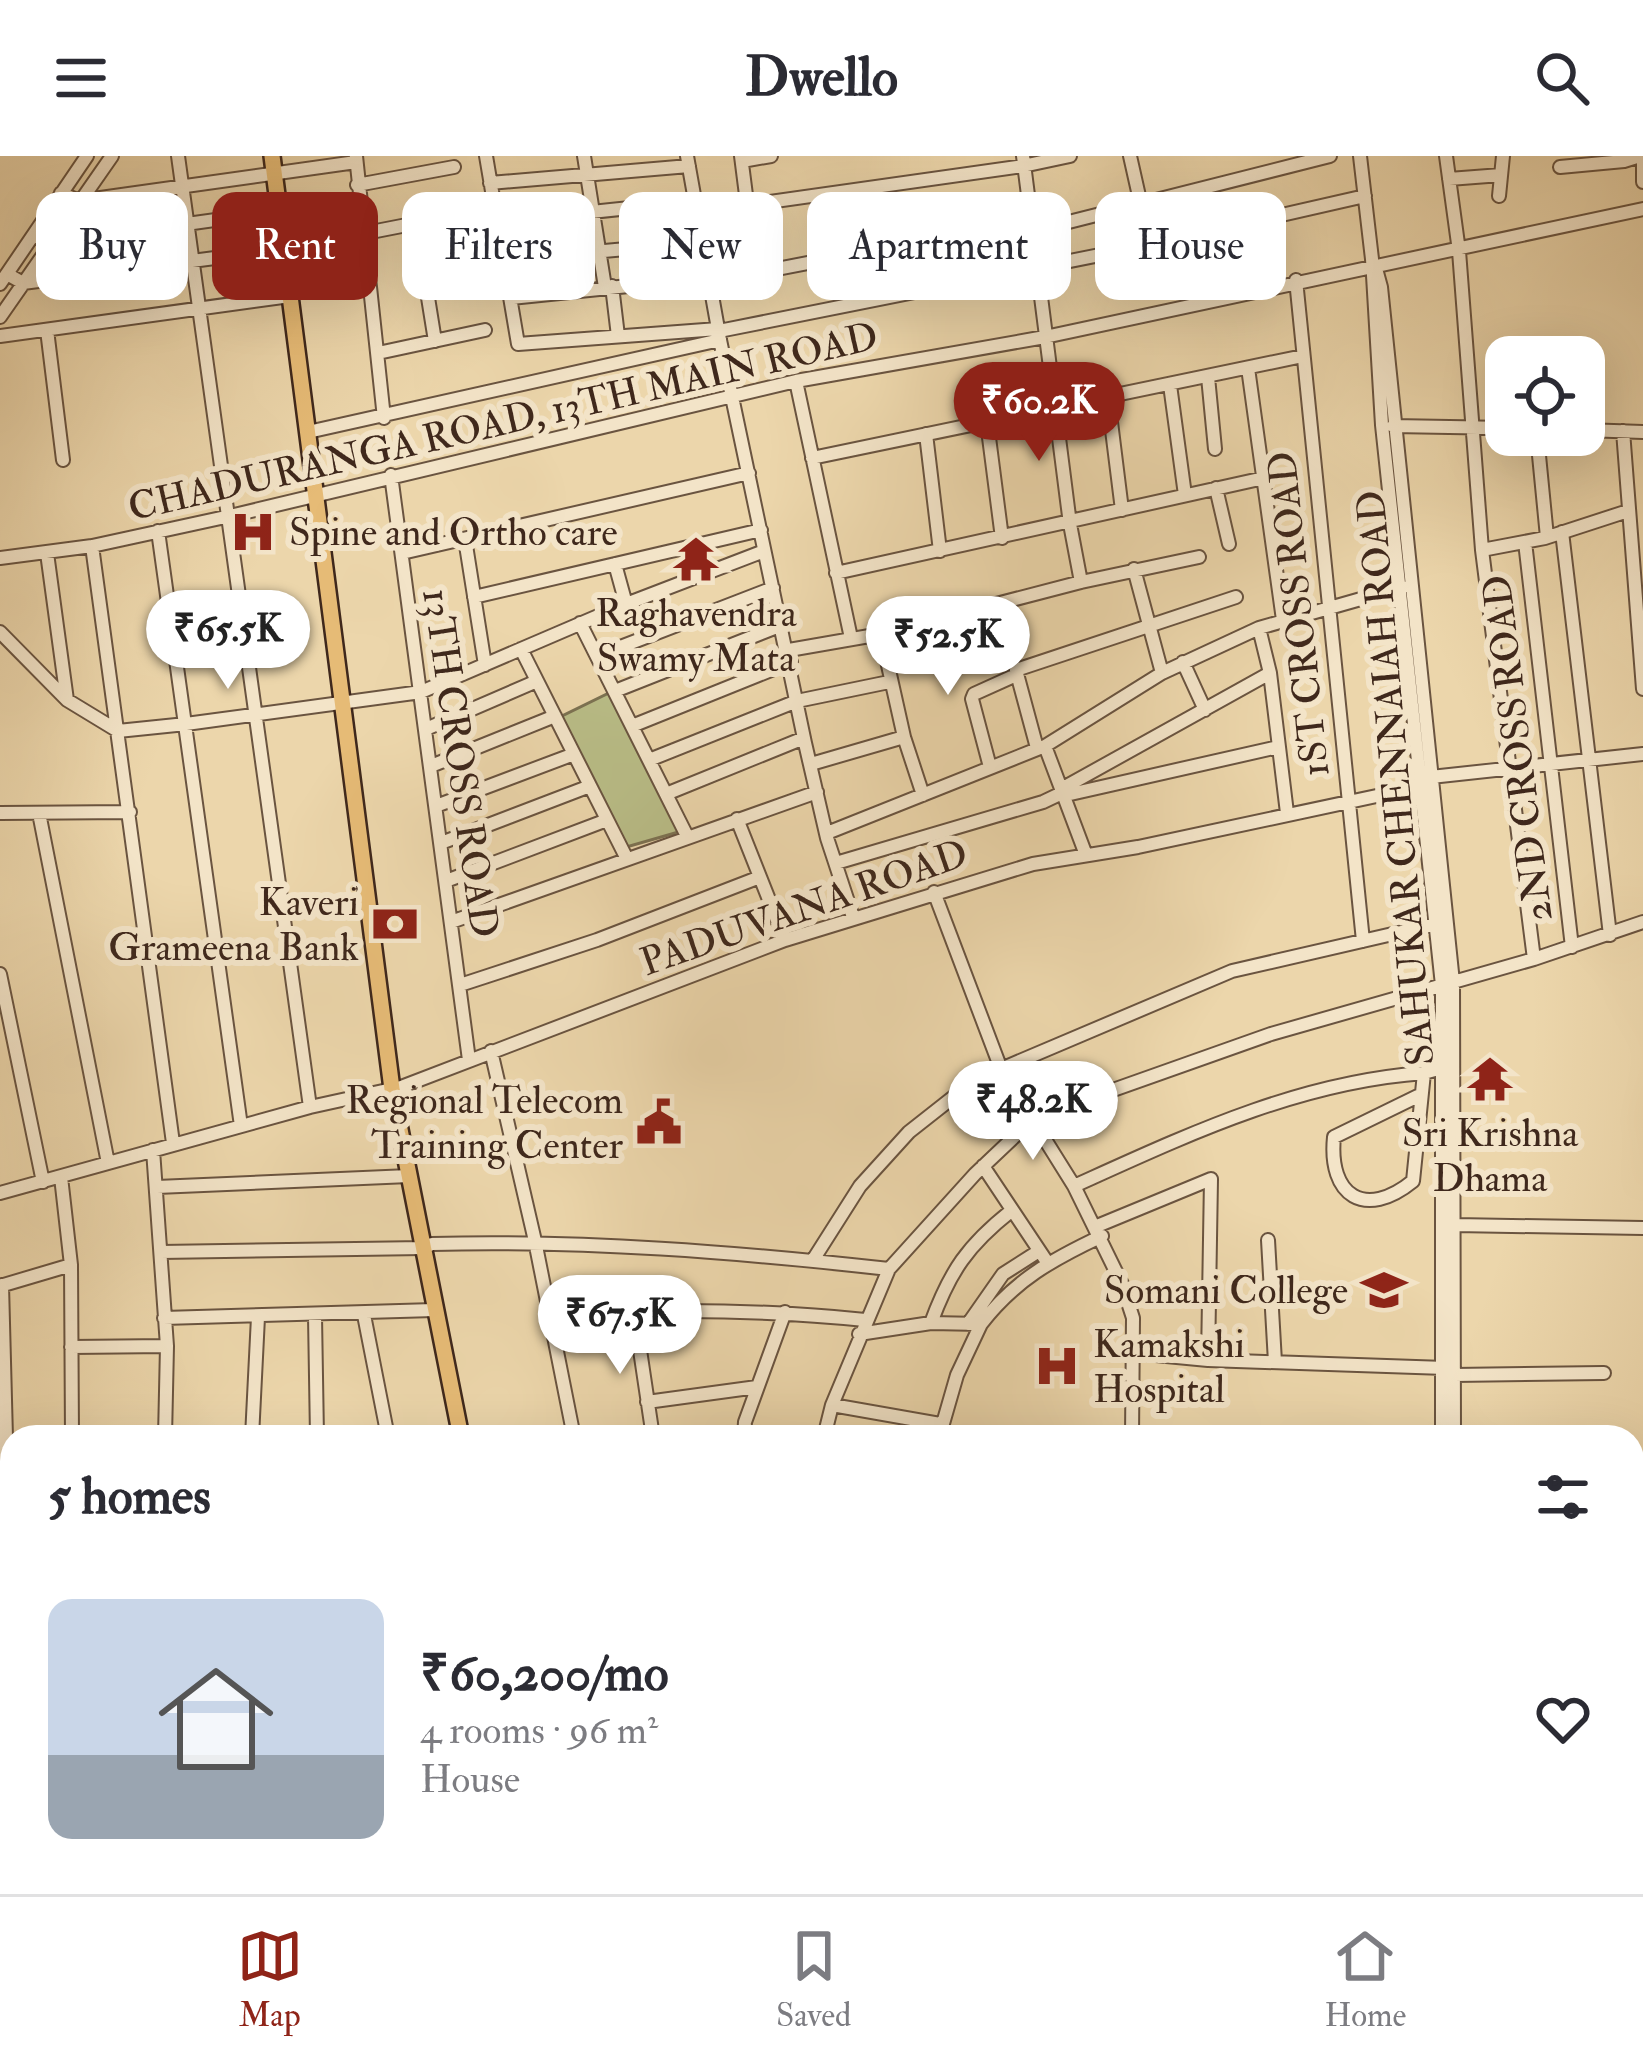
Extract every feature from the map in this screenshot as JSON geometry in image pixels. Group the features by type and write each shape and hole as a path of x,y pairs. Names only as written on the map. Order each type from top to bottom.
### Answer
{"main road":[{"path":"291,300 390,1069 458,1425"},
{"path":"397,1088 410,1176 467,1425"}],"street":[{"path":"62,192 87,156"},
{"path":"86,192 112,156"},
{"path":"178,156 182,192"},
{"path":"408,156 408,176"},
{"path":"486,156 492,192"},
{"path":"584,156 590,192"},
{"path":"746,192 741,159 771,156"},
{"path":"783,199 1070,156"},
{"path":"1130,156 1138,192"},
{"path":"1184,192 1330,156"},
{"name":"SAHUKAR CHENNAIAH ROAD","path":"1360,156 1393,426 1447,984 1455,1226 1443,1425"},
{"path":"1446,156 1459,250 1482,550 1534,959"},
{"path":"1499,196 1503,156"},
{"path":"1560,167 1641,156 1643,182"},
{"path":"130,192 273,164 356,159 357,192"},
{"path":"490,183 688,161 693,192"},
{"path":"1023,161 1027,192"},
{"path":"360,192 454,167"},
{"path":"1450,179 1501,175"},
{"path":"1286,214 1365,196"},
{"name":"CHADURANGA ROAD, 13TH MAIN ROAD","path":"0,558 92,545 230,516 796,381 1045,337 1643,209"},
{"path":"595,225 618,336"},
{"path":"188,230 310,1107"},
{"path":"36,233 3,279 23,283 212,258"},
{"path":"595,250 619,248"},
{"path":"0,317 36,265"},
{"name":"SAHUKAR CHENNAIAH ROAD","path":"1373,265 1382,424 1405,586"},
{"name":"1ST CROSS ROAD","path":"1296,280 1363,941"},
{"path":"595,288 619,286"},
{"path":"0,336 262,300"},
{"path":"371,300 384,418"},
{"path":"429,300 435,341"},
{"path":"512,300 518,344 719,333"},
{"path":"713,300 804,738 854,917"},
{"path":"308,432 876,300"},
{"path":"1041,300 1081,582"},
{"path":"46,330 63,460"},
{"path":"378,353 484,330"},
{"path":"812,458 1303,356"},
{"path":"1248,368 1283,620"},
{"path":"1208,376 1215,449"},
{"path":"796,381 851,638"},
{"path":"1170,385 1185,495"},
{"path":"1108,398 1122,510"},
{"path":"987,422 1002,538"},
{"path":"1393,426 1485,428"},
{"path":"1605,431 1643,432"},
{"path":"1623,431 1643,689"},
{"path":"926,434 940,551"},
{"path":"1540,456 1547,537"},
{"path":"402,553 749,473"},
{"name":"13TH CROSS ROAD","path":"392,475 470,1060"},
{"path":"836,573 1264,478"},
{"path":"1216,488 1229,544"},
{"path":"1482,550 1547,537 1628,511"},
{"path":"474,597 761,530"},
{"path":"158,531 241,1126"},
{"path":"1562,532 1610,935"},
{"path":"465,539 485,664"},
{"name":"2ND CROSS ROAD","path":"1525,542 1572,946"},
{"path":"92,545 173,1143"},
{"path":"0,632 67,700 118,731 186,724 421,692 764,551"},
{"path":"47,553 67,700"},
{"path":"632,726 789,656 1199,557"},
{"path":"615,564 626,604"},
{"path":"1134,569 1162,673"},
{"path":"827,833 1041,747 1162,673 1258,628 1405,586"},
{"path":"597,656 773,588"},
{"path":"1086,855 1064,792 1041,747 1016,670 1236,597"},
{"path":"580,623 686,836"},
{"path":"615,691 782,625"},
{"path":"1258,628 1270,673 1287,813"},
{"path":"881,634 889,682 923,795"},
{"path":"521,649 626,857"},
{"path":"1183,662 1205,710"},
{"path":"836,863 1052,800 1270,673"},
{"path":"990,766 972,699 1016,675"},
{"path":"426,730 537,681"},
{"path":"649,760 797,700 889,682"},
{"path":"431,766 555,716"},
{"path":"811,764 904,737"},
{"path":"666,794 804,738"},
{"path":"1064,792 1278,747"},
{"path":"436,806 574,754"},
{"name":"PADUVANA ROAD","path":"0,1192 310,1107 397,1088 785,940 1033,863 1400,791 1426,780 1643,754"},
{"name":"SAHUKAR CHENNAIAH ROAD","path":"1426,780 1436,924 1447,984 1442,1068 1453,1425"},
{"path":"441,843 590,786"},
{"path":"452,922 817,792"},
{"path":"0,812 130,812"},
{"path":"39,813 108,1163"},
{"path":"737,819 785,940"},
{"path":"446,881 607,820"},
{"path":"460,986 760,878"},
{"path":"934,892 1000,1069 1099,1231 1133,1318 1132,1425"},
{"path":"827,1425 862,1327 889,1269 1034,1118 1271,1034 1534,959 1643,922"},
{"path":"813,1260 860,1186 909,1132 956,1095 1000,1069 1232,971 1436,924"},
{"path":"0,974 44,1182"},
{"path":"491,1051 572,1425"},
{"path":"1074,1186 1239,1114 1360,1081 1442,1068"},
{"path":"1420,1095 1334,1137 1331,1162 1340,1185 1354,1198 1372,1202 1413,1181 1424,1073"},
{"path":"153,1150 167,1346 165,1425"},
{"path":"983,1166 1043,1256"},
{"path":"157,1187 410,1176"},
{"path":"61,1177 70,1265 72,1425"},
{"path":"944,1425 974,1324 1003,1274 1211,1179 1208,1360"},
{"path":"931,1323 944,1287 964,1254 1011,1210"},
{"path":"1455,1226 1643,1228"},
{"path":"1268,1240 1274,1362"},
{"path":"161,1252 535,1241 700,1248 889,1269"},
{"path":"3,1425 1,1286 70,1265"},
{"path":"164,1318 434,1310"},
{"path":"550,1315 634,1310 785,1312 862,1327 974,1324"},
{"path":"634,1310 651,1425"},
{"path":"745,1425 785,1312"},
{"path":"364,1315 386,1425"},
{"path":"315,1316 317,1425"},
{"path":"253,1425 258,1317"},
{"path":"71,1347 167,1346"},
{"path":"1135,1353 1450,1370 1604,1372"},
{"path":"647,1402 758,1387"},
{"path":"832,1405 913,1425"}],"green space":[{"path":"613,691 682,831 623,848 558,718"}],"place":[{"name":"Spine and Ortho care","path":"253,532"},
{"name":"Raghavendra Swamy Mata","path":"696,559"},
{"name":"Kaveri Grameena Bank","path":"395,924"},
{"name":"Sri Krishna Dhama","path":"1490,1079"},
{"name":"Regional Telecom Training Center","path":"659,1122"},
{"name":"Somani College","path":"1384,1290"},
{"name":"Kamakshi Hospital","path":"1057,1366"}]}
